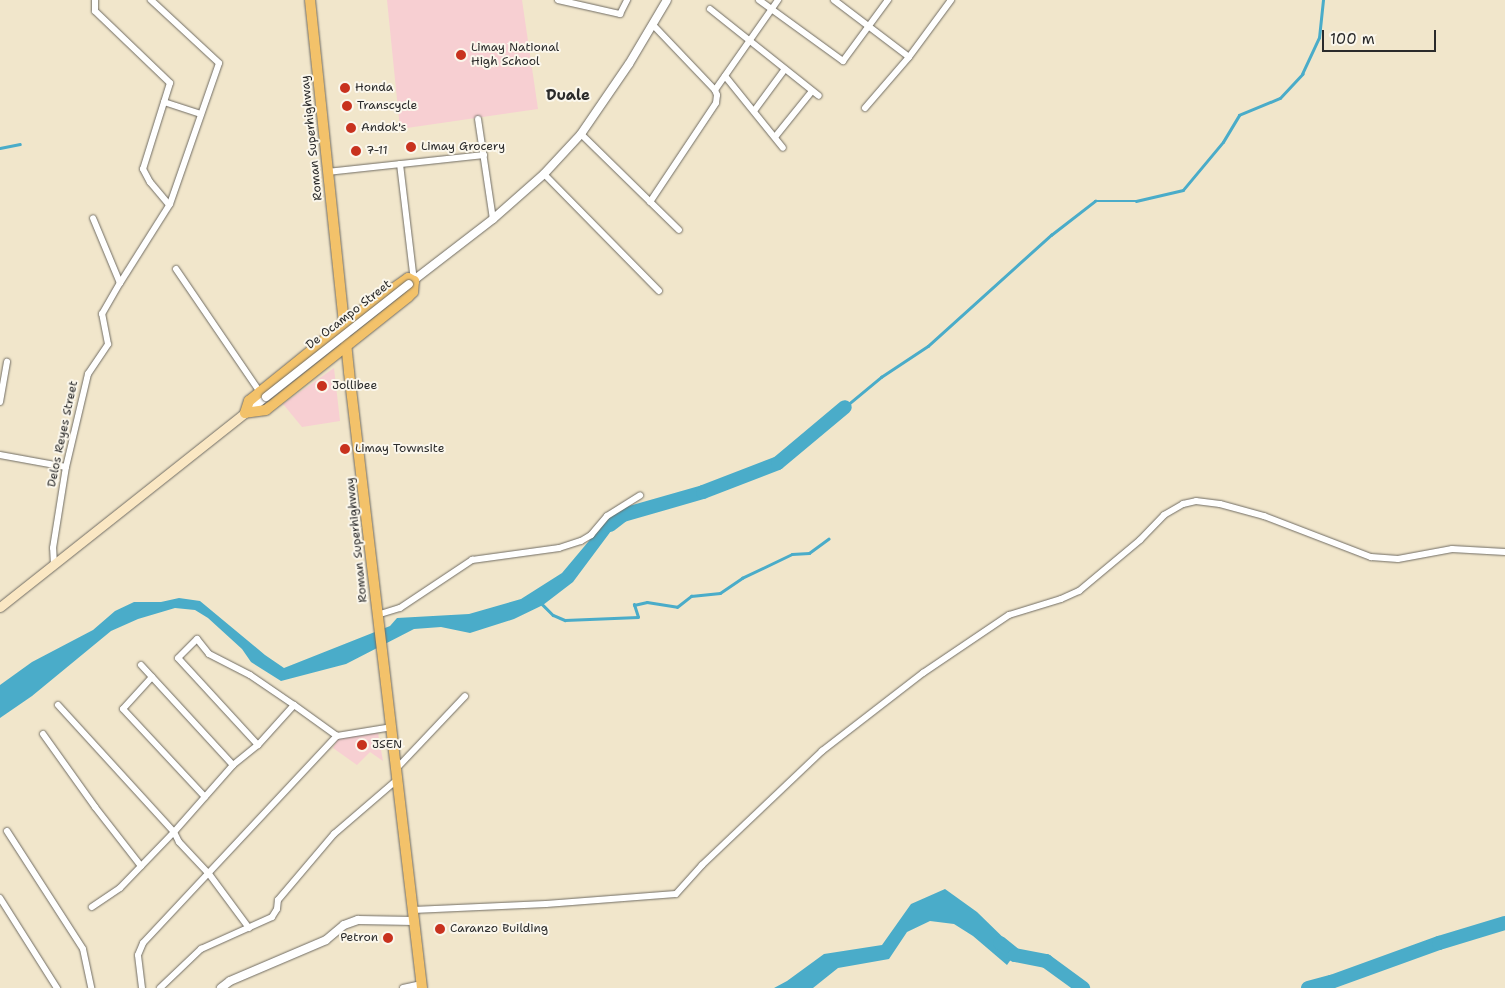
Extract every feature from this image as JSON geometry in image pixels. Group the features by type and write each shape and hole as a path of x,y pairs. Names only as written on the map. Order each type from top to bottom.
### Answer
{"main road":[{"name":"Roman Superhighway","path":"310,0 377,615 380,626 422,986"},
{"path":"0,606 245,413 266,410 412,294 411,283 408,278 403,279 345,324 263,394 247,405 245,413"}],"street":[{"path":"95,0 95,11 170,83 143,169 150,182 169,205"},
{"path":"120,283 169,205 219,63 151,0"},
{"path":"558,0 620,14 628,0"},
{"name":"De Ocampo Street","path":"263,394 493,219 544,174 581,134 653,25 667,0"},
{"path":"759,0 843,61 888,0"},
{"path":"715,90 778,0"},
{"path":"834,0 909,57"},
{"path":"843,7 848,0"},
{"path":"865,108 909,57 951,0"},
{"path":"710,9 819,96"},
{"path":"650,202 716,103 715,90 653,25"},
{"path":"754,111 785,69"},
{"path":"725,76 784,148"},
{"path":"775,137 812,91"},
{"path":"164,102 201,114"},
{"path":"478,119 493,219"},
{"path":"581,134 679,230"},
{"path":"328,172 484,156"},
{"path":"400,164 411,283"},
{"path":"544,174 659,291"},
{"path":"93,218 120,283"},
{"path":"176,268 263,394"},
{"name":"Delos Reyes Street","path":"54,565 54,548 66,467 88,374 108,344 102,314 120,283"},
{"path":"0,402 7,362"},
{"path":"0,456 66,467"},
{"path":"377,615 400,608 472,560 559,548 581,541 592,534 607,516 640,494"},
{"path":"413,910 546,904 676,894 702,865 822,751 923,673 1009,615 1061,599 1079,591 1140,540 1164,515 1183,504 1196,501 1220,504 1264,516 1371,557 1398,559 1452,549 1505,552"},
{"path":"258,745 178,658 197,639 209,654 250,675 337,736"},
{"path":"141,665 233,765"},
{"path":"152,677 123,709 205,797"},
{"path":"397,768 465,696"},
{"path":"58,705 174,832 179,842 209,874 249,928"},
{"path":"92,907 120,888 174,832 233,765 258,745 294,705"},
{"path":"142,988 138,955 143,943 337,736 392,727"},
{"path":"43,734 95,807 141,866"},
{"path":"160,988 201,949 272,917 277,909 278,900 328,840 398,779"},
{"path":"7,831 83,949 91,988"},
{"path":"0,898 57,988"},
{"path":"222,988 230,981 326,940 344,926 358,920 414,921"},
{"path":"403,988 422,986"}],"shaded area":[{"name":"Limay National High School","path":"387,0 522,0 538,109 400,129"},
{"name":"Jollibee","path":"334,368 340,421 302,427 283,404"},
{"path":"378,733 383,761 370,752 357,765 333,748 338,738"}],"water":[{"path":"624,508 627,518 614,527 573,582 543,605 514,619 470,633 441,627 414,629 346,664 281,681 251,662 242,649 208,618 195,610 175,608 138,619 111,631 32,696 0,718 0,685 32,662 93,630 115,611 134,602 161,602 179,598 200,601 265,655 284,668 390,626 397,618 469,614 521,599 562,573 609,517"},
{"path":"945,889 977,912 1017,951 1007,965 973,936 954,924 930,921 907,932 889,959 838,968 813,988 774,988 787,981 824,954 882,945 911,904"}],"waterway":[{"path":"845,407 881,377 928,346 1051,235 1095,201 1136,201 1183,190 1223,142 1239,115 1280,98 1302,74 1319,38 1323,0"},
{"path":"0,148 20,144"},
{"path":"610,525 623,515 703,492 778,463 845,407"},
{"path":"541,603 553,615 565,620 638,617 634,605 647,602 677,607 691,596 720,593 742,578 792,554 809,553 828,539"},
{"path":"1308,988 1331,982 1439,943 1505,923"},
{"path":"1000,943 1015,955 1046,961 1083,988"}],"place":[{"name":"Limay National High School","path":"461,55"},
{"name":"Honda","path":"345,88"},
{"name":"Transcycle","path":"347,106"},
{"name":"Andok's","path":"351,128"},
{"name":"Limay Grocery","path":"411,147"},
{"name":"7-11","path":"356,151"},
{"name":"Jollibee","path":"322,386"},
{"name":"Limay Townsite","path":"345,449"},
{"name":"JSEN","path":"362,745"},
{"name":"Caranzo Building","path":"440,929"},
{"name":"Petron","path":"388,938"}],"district":[{"name":"Duale","path":"568,96"}]}
